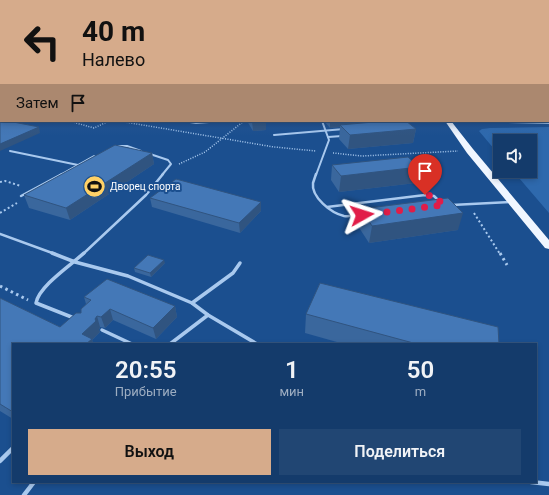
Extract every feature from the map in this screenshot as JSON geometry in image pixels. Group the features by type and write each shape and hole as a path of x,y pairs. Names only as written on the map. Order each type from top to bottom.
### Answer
{"main road":[{"path":"451,122 470,151 549,246"}],"lane":[{"path":"190,122 209,122"},
{"path":"322,122 329,140 312,182 314,193 327,207 341,215 348,216 370,214"},
{"path":"508,122 549,123"},
{"path":"274,135 349,129"},
{"path":"328,137 343,136"},
{"path":"76,319 36,304 37,297 102,238 140,200 171,164 168,160 127,146 112,147"},
{"path":"10,151 78,165"},
{"path":"21,196 99,154"},
{"path":"327,207 425,195 434,196 444,205 437,206"},
{"path":"450,205 513,202"},
{"path":"0,234 75,262 128,276 192,303 208,315 255,343"},
{"path":"192,303 233,273 240,262"},
{"path":"171,343 208,315"},
{"path":"102,330 130,343"},
{"path":"0,461 12,449"},
{"path":"24,495 33,483"},
{"path":"537,483 549,484"}],"path":[{"path":"73,122 94,128 107,122"},
{"path":"125,122 274,147 362,156 429,151 470,151"},
{"path":"166,170 205,152 243,122"},
{"path":"0,213 22,200"},
{"path":"469,204 507,265"},
{"path":"0,286 36,304"}],"shaded area":[{"path":"549,127 549,213 519,178 537,178 537,134 493,134 493,148 479,131 490,128"}],"building":[{"path":"0,122 13,122 39,127 0,144"},
{"path":"374,122 407,122 416,129 350,135 340,125"},
{"path":"115,145 152,153 66,208 24,195"},
{"path":"408,157 419,167 341,176 332,165"},
{"path":"176,179 261,202 239,223 150,198"},
{"path":"448,198 463,213 372,226 361,209"},
{"path":"148,255 164,260 150,273 134,268"},
{"path":"107,279 175,306 153,328 110,309 101,317 97,316 95,319 96,321 82,334 92,339 87,343 12,343 12,411 0,404 0,298 60,327 76,313 81,313 81,309 91,300 84,297"},
{"path":"320,283 498,327 499,343 413,343 306,314"}],"place":[{"name":"Дворец спорта","path":"94,186"}],"route":[{"path":"362,215 444,205 434,196 425,195"}]}
